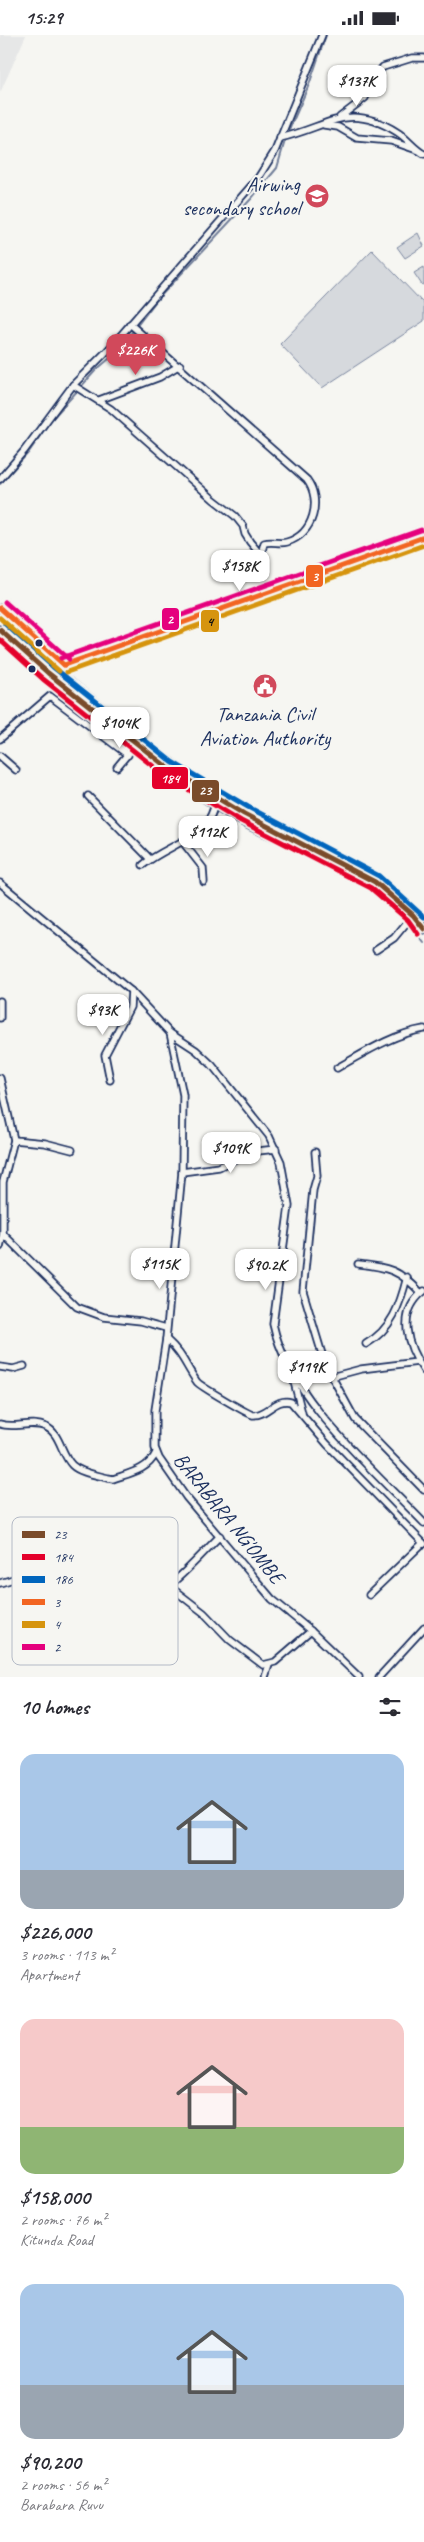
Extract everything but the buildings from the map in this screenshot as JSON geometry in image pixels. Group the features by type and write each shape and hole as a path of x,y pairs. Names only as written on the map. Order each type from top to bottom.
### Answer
{"main road":[{"path":"0,630 48,673 168,768 216,798 375,882 412,915 424,929"}],"street":[{"path":"0,479 35,438 73,385 130,324 258,178 280,138 322,35"},
{"path":"280,138 338,118 365,98 376,76 383,67 412,58 424,58"},
{"path":"338,118 362,117 375,121 404,137 421,153"},
{"path":"322,125 338,127 357,137 391,141 421,153"},
{"path":"73,385 99,400 235,516 243,526 250,542 261,555 264,543 285,543 294,539 311,521 315,501 313,488 307,479 285,463 180,365 130,324"},
{"path":"99,400 160,377 180,365"},
{"path":"48,673 64,665 424,537"},
{"path":"0,608 64,665"},
{"path":"0,739 50,696 128,755"},
{"path":"117,767 137,743"},
{"path":"0,756 16,770"},
{"path":"88,796 150,859"},
{"path":"143,865 205,827 215,810 216,798"},
{"path":"182,841 203,869 204,882"},
{"path":"0,883 131,991 170,1033 196,1050 212,1065 250,1110 276,1149 285,1175 289,1206 273,1324 282,1354 293,1375 326,1420 424,1523"},
{"path":"376,951 394,938 412,915"},
{"path":"110,1080 105,1055 130,1007 131,991"},
{"path":"0,1001 0,1018"},
{"path":"338,1068 380,1045 414,1031 424,1029"},
{"name":"BARABARA NG'OMBE","path":"170,1033 183,1095 182,1172 166,1339 154,1428 156,1453 186,1497 272,1599 311,1631 359,1677"},
{"path":"0,1078 14,1140 3,1182 1,1221 3,1233 0,1247"},
{"path":"14,1140 45,1143 72,1150"},
{"path":"182,1172 219,1167 249,1152 276,1149"},
{"path":"315,1152 317,1176 303,1274 303,1291 325,1364 363,1429 424,1491"},
{"path":"3,1233 77,1307 104,1317 141,1321 166,1328"},
{"path":"358,1264 394,1270 407,1277 423,1292 410,1307 405,1319 406,1331 418,1362 424,1371"},
{"path":"366,1344 378,1337 390,1324 402,1297 407,1277"},
{"path":"166,1339 181,1353 202,1387 248,1414 259,1414 282,1401 287,1401 303,1415 327,1444 423,1543 369,1595"},
{"path":"331,1377 361,1369 418,1362"},
{"path":"0,1367 13,1369 24,1366"},
{"path":"293,1375 303,1415"},
{"path":"0,1425 10,1427 34,1424 45,1426 58,1439 64,1455 73,1466 113,1479 151,1464 156,1453"},
{"path":"178,1577 220,1536"},
{"path":"0,1583 12,1579"},
{"path":"178,1593 204,1613 230,1640 260,1664 269,1665"},
{"path":"379,1677 424,1628"},
{"path":"265,1677 269,1665 311,1631"}],"shaded area":[{"path":"0,35 26,35 0,93"},
{"path":"418,233 424,246 405,258 397,247"},
{"path":"372,250 424,304 424,321 322,388 280,344"},
{"path":"424,267 424,284 422,285 414,273"}],"waterway":[{"path":"0,484 29,452 51,420 96,370 116,353 156,301 251,199 277,168 286,137 310,82 326,35"},
{"path":"0,619 57,666"},
{"path":"0,642 130,748"},
{"path":"61,669 164,752 208,784 366,867 424,922"},
{"path":"133,751 190,793 234,822 333,867 373,890 406,920"},
{"path":"409,923 424,943"}],"transit line":[{"name":"2","path":"61,658 421,530"},
{"name":"3","path":"64,665 424,537"},
{"name":"4","path":"67,672 424,545"},
{"name":"2","path":"5,602 69,659"},
{"name":"3","path":"0,608 64,665"},
{"name":"4","path":"0,618 59,671"},
{"name":"186","path":"5,624 53,667 172,762 248,807 379,876 424,917"},
{"name":"23","path":"0,630 48,673 168,768 244,814 375,882 413,915 424,929"},
{"name":"184","path":"0,640 43,679 163,774 241,821 371,888 408,920 418,934"}],"place":[{"name":"Airwing secondary school","path":"317,196"},
{"name":"Tanzania Civil Aviation Authority","path":"265,686"}]}
